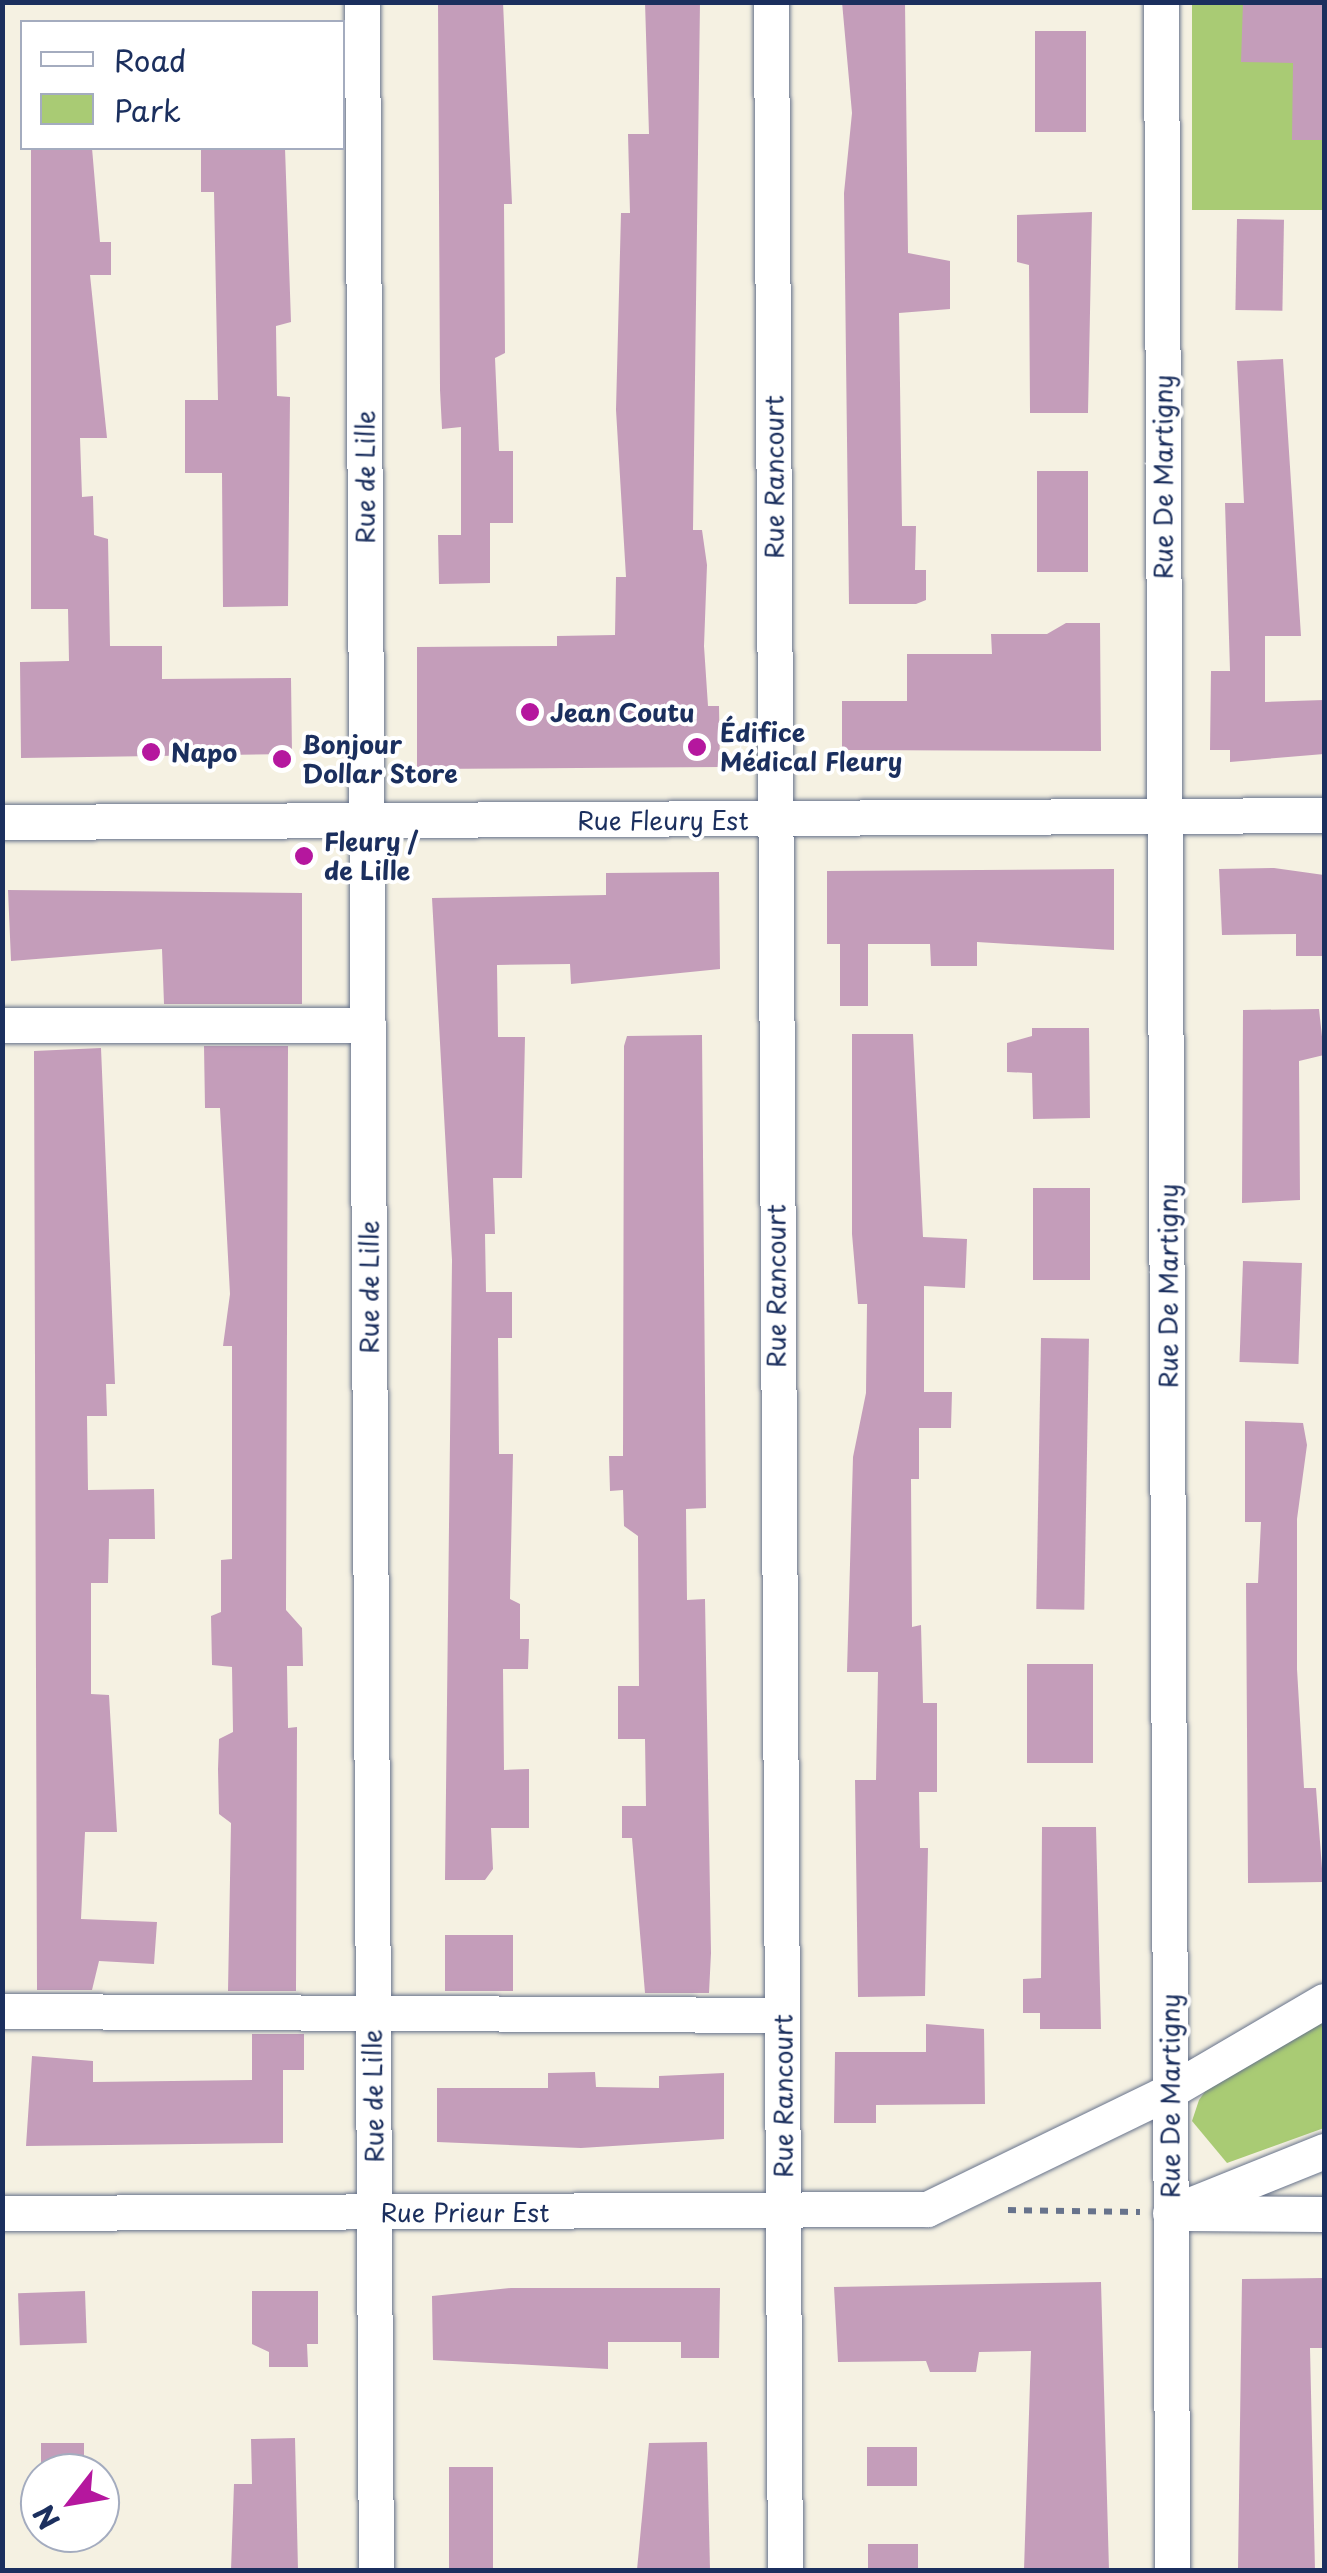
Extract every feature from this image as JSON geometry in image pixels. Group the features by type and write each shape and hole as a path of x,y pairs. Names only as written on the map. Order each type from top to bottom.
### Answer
{"street":[{"name":"Rue de Lille","path":"362,2 376,2570"},
{"name":"Rue Rancourt","path":"771,2 772,819 785,2570"},
{"name":"Rue De Martigny","path":"1161,2 1172,2570"},
{"name":"Rue Fleury Est","path":"2,822 1324,815"},
{"path":"2,1026 368,1025"},
{"name":"Rue Prieur Est","path":"2,2213 927,2209 1170,2090 1324,2001"},
{"path":"2,2011 782,2015"},
{"path":"1170,2213 1324,2151"},
{"path":"1170,2213 1324,2214"}],"path":[{"path":"1002,2210 1170,2213"}],"green space":[{"path":"1192,3 1324,3 1324,210 1192,210"},
{"path":"1324,2017 1324,2128 1227,2163 1192,2121 1199,2100 1216,2076"}],"building":[{"path":"438,2 503,2 512,204 504,204 505,353 495,358 499,451 513,451 513,523 490,523 490,583 439,584 438,535 461,535 461,427 442,429"},
{"path":"645,2 700,2 693,530 702,530 707,565 704,646 708,706 719,706 720,767 417,769 417,647 557,646 557,636 615,635 616,577 626,577 616,410 621,213 630,213 628,134 649,134"},
{"path":"842,2 905,2 908,253 950,261 950,309 899,313 902,526 916,526 915,570 926,570 926,600 916,604 849,604 844,193 852,113"},
{"path":"1243,2 1324,2 1324,140 1292,140 1293,63 1241,62"},
{"path":"1035,31 1086,31 1086,132 1035,132"},
{"path":"31,150 92,150 100,242 111,242 111,275 90,275 107,438 80,438 82,497 93,496 94,535 108,539 110,646 162,646 162,679 291,678 292,754 21,758 20,662 69,661 68,609 31,609"},
{"path":"201,150 285,150 291,322 276,326 277,396 290,397 288,606 223,607 222,473 185,473 185,400 218,400 214,192 201,192"},
{"path":"1092,212 1088,413 1030,413 1029,265 1017,262 1017,215"},
{"path":"1237,219 1284,220 1282,311 1235,310"},
{"path":"1283,359 1301,636 1265,636 1265,702 1324,700 1324,754 1230,762 1230,750 1210,750 1211,671 1230,671 1225,503 1244,503 1237,361"},
{"path":"1037,471 1088,471 1088,572 1037,572"},
{"path":"1066,623 1100,623 1101,751 842,750 842,701 907,701 907,654 992,654 991,634 1047,634"},
{"path":"1274,868 1324,875 1324,956 1296,956 1296,934 1222,935 1219,869"},
{"path":"1114,869 1114,950 977,942 977,966 931,966 930,944 868,944 868,1006 840,1006 840,944 827,944 827,871"},
{"path":"719,872 720,969 571,984 570,964 497,965 498,1037 525,1037 522,1178 493,1178 495,1234 485,1234 486,1292 512,1292 512,1338 498,1338 499,1454 513,1454 510,1599 520,1604 520,1639 529,1639 528,1669 503,1669 504,1770 529,1769 529,1828 491,1828 493,1869 485,1880 445,1880 452,1260 432,898 606,895 606,873"},
{"path":"8,890 302,893 302,1004 164,1004 162,949 11,961"},
{"path":"1319,1009 1324,1055 1299,1061 1300,1200 1242,1203 1243,1010"},
{"path":"1032,1028 1089,1028 1090,1118 1033,1119 1032,1073 1007,1072 1007,1043 1032,1036"},
{"path":"852,1034 913,1034 923,1237 967,1239 965,1288 924,1286 924,1392 952,1392 951,1428 919,1428 919,1479 911,1479 912,1627 921,1625 923,1703 937,1703 937,1792 919,1792 920,1848 928,1848 925,1996 858,1997 855,1780 876,1780 878,1672 847,1672 853,1457 866,1393 867,1304 858,1304 852,1234"},
{"path":"702,1035 706,1508 686,1509 687,1600 705,1599 709,1993 645,1993 632,1838 622,1838 622,1806 646,1806 645,1739 618,1739 618,1686 639,1686 638,1536 624,1526 623,1490 610,1491 609,1456 623,1456 624,1046 627,1036"},
{"path":"204,1046 288,1046 286,1610 302,1628 303,1666 287,1666 288,1728 297,1727 296,1991 228,1991 231,1823 219,1814 218,1769 219,1739 233,1732 232,1667 212,1665 211,1616 221,1612 221,1560 232,1559 232,1346 223,1346 230,1294 220,1108 205,1108"},
{"path":"101,1048 115,1384 106,1384 107,1416 87,1416 88,1490 154,1489 155,1539 109,1539 108,1583 91,1583 91,1694 109,1695 117,1832 85,1832 81,1919 157,1922 154,1964 99,1961 92,1990 37,1990 34,1051"},
{"path":"1033,1188 1090,1188 1090,1280 1033,1280"},
{"path":"1243,1261 1302,1263 1298,1364 1239,1362"},
{"path":"1041,1338 1089,1339 1084,1610 1036,1609"},
{"path":"1245,1421 1303,1423 1307,1445 1297,1519 1297,1669 1304,1788 1316,1788 1323,1882 1248,1883 1246,1583 1258,1583 1261,1522 1245,1522"},
{"path":"1027,1664 1093,1664 1093,1763 1027,1763"},
{"path":"1042,1827 1096,1827 1101,2029 1040,2029 1040,2013 1023,2013 1023,1979 1041,1978"},
{"path":"445,1935 513,1935 513,1991 445,1991"},
{"path":"926,2024 984,2029 985,2104 876,2105 876,2123 834,2123 835,2052 926,2052"},
{"path":"252,2034 304,2034 304,2070 283,2070 283,2143 26,2146 32,2056 93,2061 93,2082 252,2080"},
{"path":"595,2072 596,2087 659,2088 659,2076 724,2073 724,2139 581,2148 437,2142 437,2088 548,2088 548,2073"},
{"path":"1324,2278 1324,2348 1310,2348 1315,2570 1238,2570 1242,2279"},
{"path":"1101,2282 1109,2570 1024,2570 1031,2351 979,2352 976,2372 930,2372 926,2361 838,2362 834,2287"},
{"path":"511,2288 720,2288 719,2358 681,2358 681,2342 608,2342 608,2369 433,2360 432,2296"},
{"path":"85,2291 87,2343 20,2345 18,2293"},
{"path":"252,2291 318,2291 318,2344 307,2344 308,2367 269,2367 269,2352 252,2344"},
{"path":"295,2438 298,2570 231,2570 234,2484 252,2484 251,2439"},
{"path":"707,2442 710,2570 637,2570 649,2443"},
{"path":"41,2443 84,2443 84,2453 41,2453"},
{"path":"867,2447 917,2447 917,2486 867,2486"},
{"path":"449,2467 493,2467 493,2570 449,2570"},
{"path":"868,2544 918,2544 918,2570 868,2570"}],"place":[{"name":"Jean Coutu","path":"530,712"},
{"name":"Édifice Médical Fleury","path":"697,747"},
{"name":"Napo","path":"151,752"},
{"name":"Bonjour Dollar Store","path":"282,759"},
{"name":"Fleury / de Lille","path":"304,856"}]}
